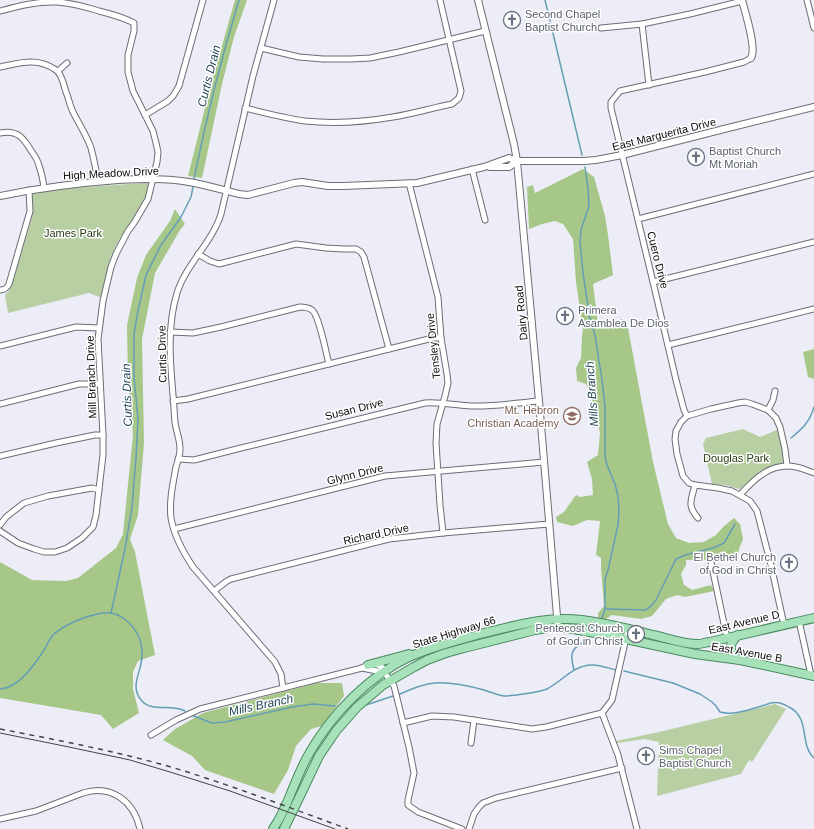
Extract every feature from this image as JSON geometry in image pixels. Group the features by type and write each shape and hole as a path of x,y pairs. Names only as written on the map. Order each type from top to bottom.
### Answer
{"main road":[{"name":"State Highway 66","path":"273,829 304,762 329,724 355,696 384,672 410,657 437,647 522,624 557,618 582,620 679,641"},
{"name":"East Avenue D","path":"679,641 701,643 814,618"},
{"name":"State Highway 66","path":"284,829 319,756 336,731 357,707 372,694 390,680 427,660 446,653 547,628 582,630 676,650"},
{"path":"738,635 731,643 730,648 733,654 740,660"},
{"path":"365,666 437,647"},
{"name":"East Avenue B","path":"676,650 710,657 740,660 813,675"}],"street":[{"path":"145,115 168,101 179,86 203,0"},
{"name":"Curtis Drive","path":"274,0 253,76 218,223 211,237 198,254 182,280 172,313 170,332 171,374 175,424 180,442 180,451 173,486 171,517 178,542 184,555 275,662 281,674 283,688"},
{"path":"245,108 305,121 340,122 393,117 452,104 459,98 461,91 440,0"},
{"name":"Dairy Road","path":"478,0 517,161 558,628"},
{"path":"807,0 814,28"},
{"path":"601,28 642,24 742,1 751,37 753,52 750,58 744,62 649,85 642,24"},
{"name":"Mill Branch Drive","path":"0,11 29,4 57,2 76,5 118,16 134,23 134,31 128,55 128,72 132,92 152,131 158,152 148,199 128,231 113,260 103,301 98,338 103,455 96,515 93,527 82,538 67,548 55,552 44,552 34,549 18,542 0,531"},
{"path":"261,48 299,57 323,59 370,58 485,31"},
{"path":"0,67 29,61 49,66 58,71 73,111 90,146 95,162 98,182"},
{"path":"58,71 67,63"},
{"name":"Cuero Drive","path":"649,85 620,91 611,102 611,108 676,380 687,416"},
{"name":"East Marguerita Drive","path":"517,161 584,161 622,155 814,107"},
{"path":"0,133 13,133 25,140 39,164 44,188"},
{"name":"High Meadow Drive","path":"0,196 28,190 98,182 153,179 189,182 248,195 302,182 328,186 417,183 484,167 509,158 517,161"},
{"path":"472,169 485,220"},
{"path":"638,219 814,174"},
{"name":"Tensley Drive","path":"409,183 438,297 441,338 448,383 437,424 436,443 442,533"},
{"path":"0,290 4,290 9,284 30,211 28,190"},
{"path":"653,282 814,242"},
{"path":"198,254 219,264 296,244 326,248 356,248 364,257 389,349"},
{"path":"170,332 193,333 300,307 306,307 312,310 316,316 329,364"},
{"path":"668,345 814,309"},
{"path":"0,346 76,327 99,328"},
{"path":"174,401 188,399 432,338 441,338"},
{"path":"0,404 79,384 100,384"},
{"path":"768,410 773,400 775,391"},
{"name":"Susan Drive","path":"178,459 194,460 208,458 237,449 425,403 434,402 483,406 538,401"},
{"path":"784,624 757,512 750,501 732,491 695,486 689,483 683,476 677,454 675,439 676,431 681,422 687,416 738,403 745,402 752,404 768,410 776,418 785,449 787,466"},
{"path":"0,456 56,442 103,435"},
{"name":"Glynn Drive","path":"174,529 385,476 544,462"},
{"path":"740,495 763,473 775,468 787,466 797,467 814,472"},
{"path":"695,486 690,503 692,511 698,518"},
{"path":"0,525 6,517 24,503 48,496 92,488 99,490"},
{"name":"Richard Drive","path":"214,591 226,581 231,579 389,539 525,525 549,524"},
{"path":"711,562 727,638"},
{"path":"799,621 813,675"},
{"path":"403,723 432,716 454,717 532,729 602,713 612,700 628,629"},
{"path":"152,735 176,720 200,709 375,664 383,668 395,690 403,723 414,773 408,805 418,812 462,829"},
{"path":"602,713 622,768 637,829"},
{"path":"471,743 474,720"},
{"path":"469,829 474,814 483,803 496,798 622,768"},
{"path":"0,818 36,811 87,792 100,790 121,797 130,806 139,822 140,829"}],"green space":[{"path":"235,0 247,0 234,37 222,84 202,178 188,176 211,84"},
{"path":"583,169 594,177 605,216 613,275 593,284 598,324 612,323 622,319 628,328 653,462 668,524 676,538 689,543 704,542 716,535 734,518 740,524 743,539 738,554 717,560 686,560 686,565 681,574 684,585 692,590 711,585 714,591 685,597 677,595 666,599 652,616 641,619 612,615 606,619 598,620 598,613 604,606 601,558 596,555 600,521 587,520 573,526 557,522 556,517 564,512 576,495 580,497 593,495 592,479 587,462 598,455 600,433 592,400 586,384 577,381 576,368 581,358 583,330 576,282 573,239 563,224 555,221 529,229 527,187 533,185 535,193"},
{"name":"James Park","path":"147,183 147,193 144,201 118,242 111,256 102,298 89,293 8,313 5,295 11,287 31,221 33,209 32,195 35,192"},
{"path":"175,209 185,224 155,273 142,339 144,443 138,515 130,539 135,552 155,655 138,661 133,672 133,689 139,713 113,729 101,715 0,698 0,562 32,580 66,581 78,578 116,548 123,534 133,435 128,377 127,325 137,278 146,255 170,221"},
{"path":"814,349 814,379 808,377 803,352"},
{"name":"Douglas Park","path":"743,429 760,437 779,429 783,462 761,473 741,489 726,485 712,484 703,444 706,438"},
{"path":"317,683 342,683 344,696 322,726 311,729 296,746 288,770 274,794 205,770 192,756 163,740 175,729 203,713"},
{"path":"775,704 786,709 752,762 749,760 741,774 657,796 659,742 645,739 617,743 616,741 659,732"}],"waterway":[{"name":"Curtis Drain","path":"194,179 214,89 239,0"},
{"name":"Mills Branch","path":"545,0 582,155"},
{"name":"Mills Branch","path":"585,167 589,206 581,230 580,242 583,273 602,380 605,406 605,456 615,484 618,496 619,511 618,525 605,579 605,609 602,618"},
{"name":"Curtis Drain","path":"111,613 125,549 132,507 138,419 134,377 134,334 138,311 146,275 161,245 181,217 191,197 193,187"},
{"path":"791,438 805,425 814,407"},
{"path":"606,609 645,610 650,607 656,600 676,559 685,555 713,548 724,543 735,524"},
{"name":"Curtis Drain","path":"0,689 7,688 20,680 40,656 51,637 58,631 69,624 86,617 103,613 113,613 123,618 132,626 140,641 142,658 136,687 142,701 151,706 174,708 185,711"},
{"name":"Mills Branch","path":"574,670 572,662 573,651 590,638"},
{"name":"Mills Branch","path":"400,694 422,686 441,683 466,686 504,696 514,695 547,689 574,670 586,666 592,665 616,670"},
{"name":"Mills Branch","path":"624,671 673,683 700,694 712,702 720,712 737,713 774,703 786,705 796,712 800,718 803,725 807,746 814,758"},
{"name":"Mills Branch","path":"366,705 393,696"},
{"name":"Mills Branch","path":"191,715 212,723 225,722 292,707 313,704 335,706"}],"tram line":[{"path":"0,733 130,760 230,791 335,829"}],"railway":[{"path":"0,729 107,751 171,767 238,789 348,829"}],"place":[{"name":"Second Chapel Baptist Church","path":"512,20"},
{"name":"Baptist Church Mt Moriah","path":"696,157"},
{"name":"Primera Asamblea De Dios","path":"565,316"},
{"name":"Mt. Hebron Christian Academy","path":"572,416"},
{"name":"El Bethel Church of God in Christ","path":"789,563"},
{"name":"Pentecost Church of God in Christ","path":"636,634"},
{"name":"Sims Chapel Baptist Church","path":"646,756"}]}
